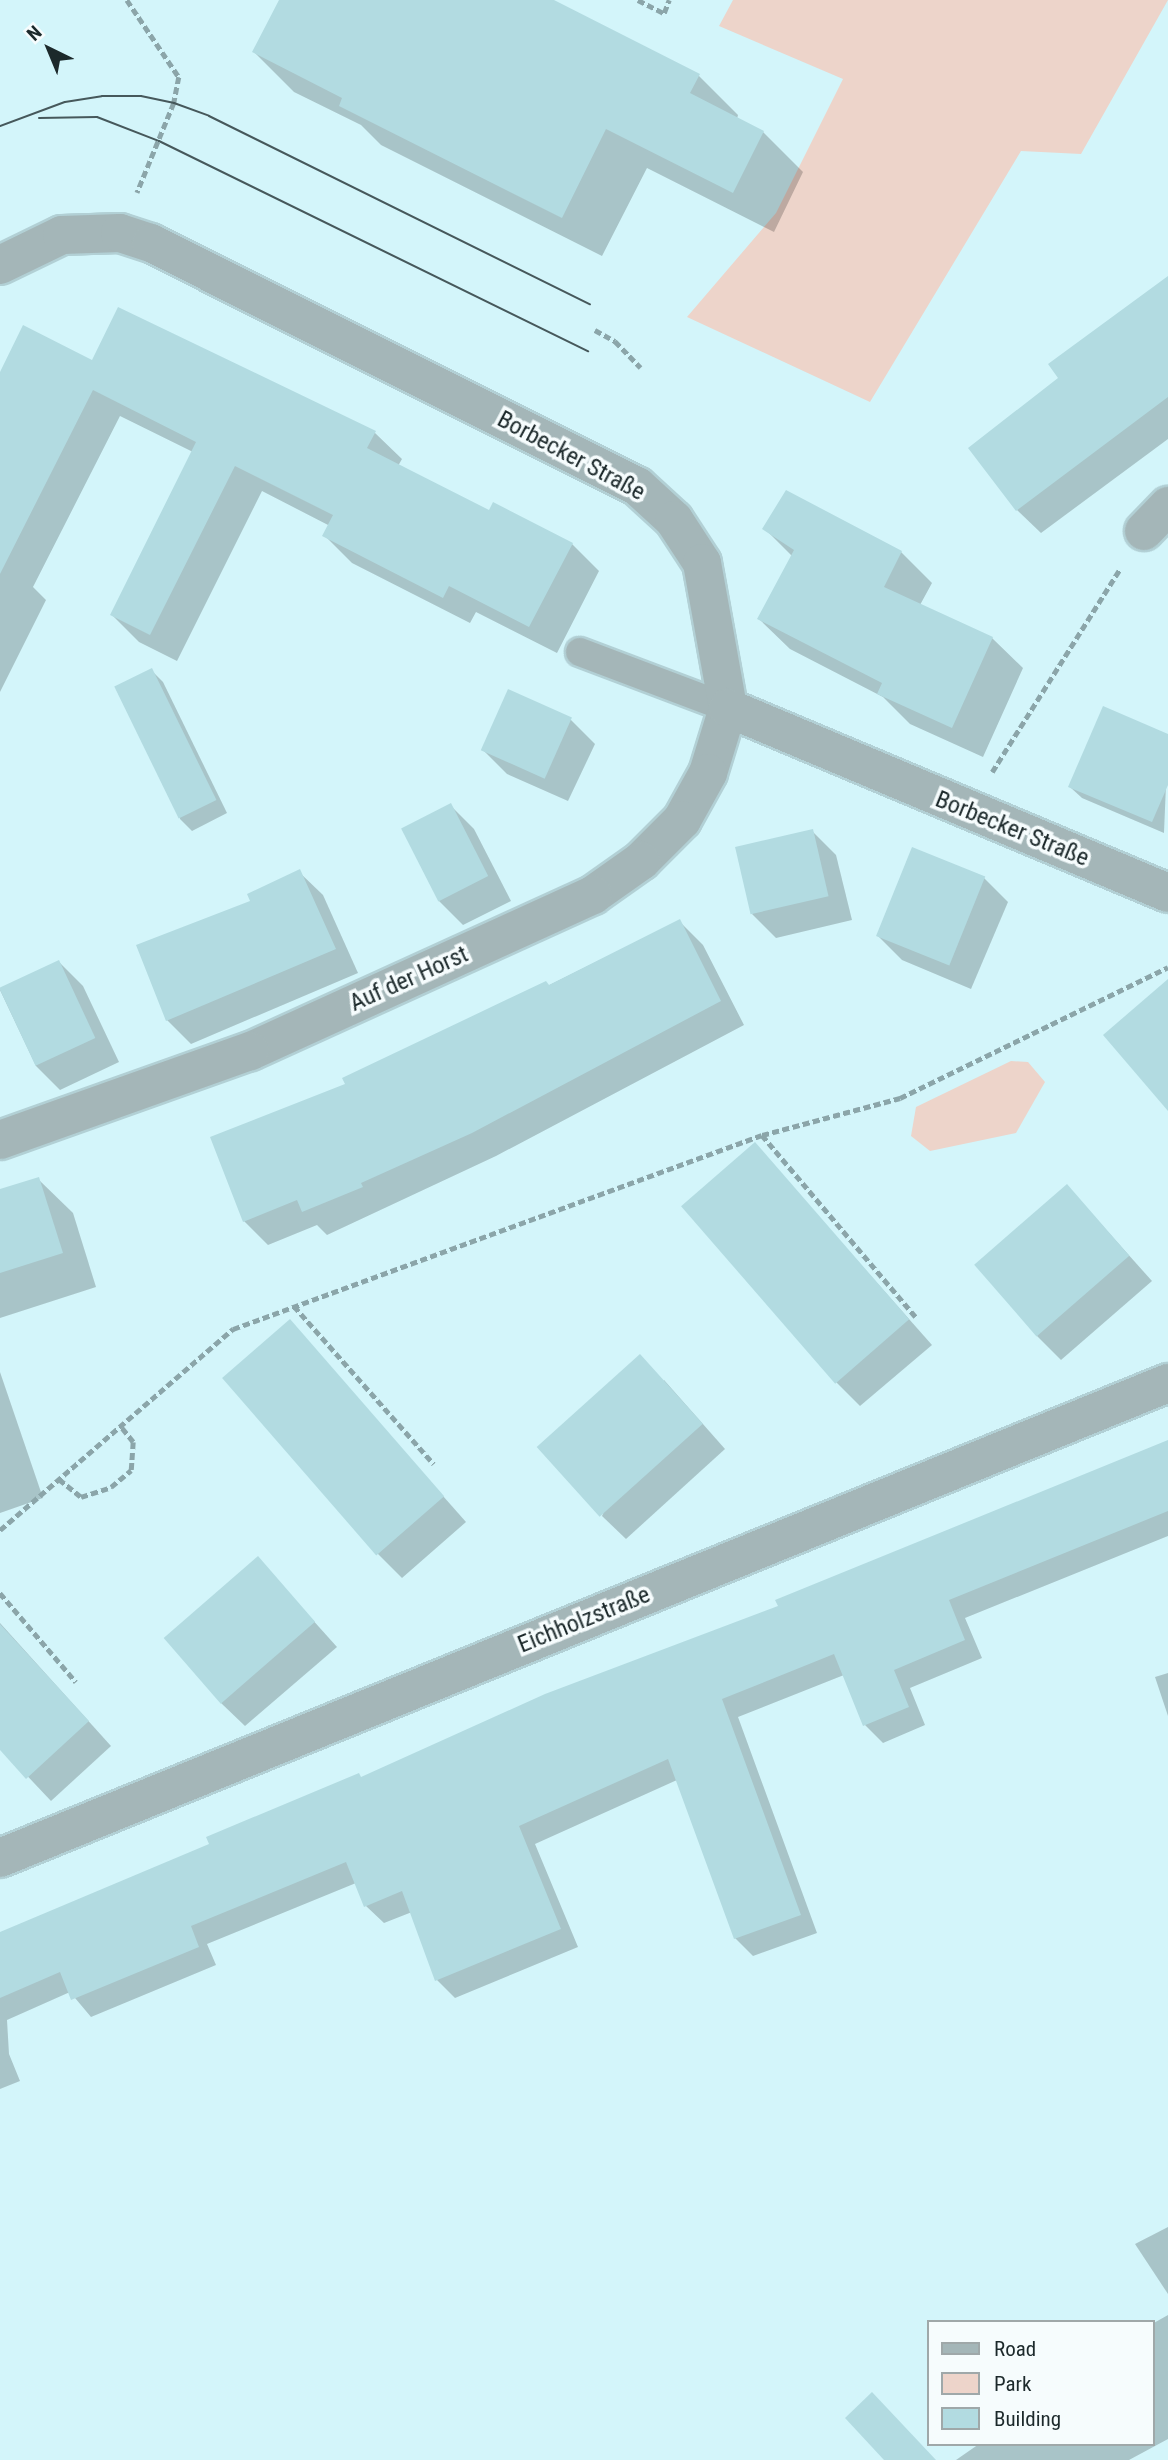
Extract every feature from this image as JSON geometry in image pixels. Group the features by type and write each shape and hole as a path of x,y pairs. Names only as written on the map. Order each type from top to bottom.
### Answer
{"street":[{"name":"Borbecker Straße","path":"0,265 62,235 120,233 150,243 638,486 674,520 702,563 728,708 967,811 1168,892"},
{"name":"Auf der Horst","path":"0,1140 250,1051 593,895 641,861 682,820 708,773 728,708"},
{"name":"Eichholzstraße","path":"0,1858 1168,1382"}],"lane":[{"path":"580,652 728,708"}],"path":[{"path":"120,233 174,103 179,77 127,0"},
{"path":"638,0 664,12 669,0"},
{"path":"594,330 615,341 641,368"},
{"path":"967,811 1156,518"},
{"path":"0,1530 233,1329 762,1135 900,1098 1168,967"},
{"path":"762,1135 916,1317"},
{"path":"294,1306 434,1464"},
{"path":"60,1479 81,1497 111,1487 131,1470 134,1442 120,1426"},
{"path":"0,1593 76,1682"}],"green space":[{"path":"733,0 1168,0 1081,154 1021,151 870,402 687,317 776,213 843,79 719,26"},
{"path":"1011,1061 1028,1062 1045,1082 1016,1133 930,1151 911,1136 916,1107"}],"building":[{"path":"279,0 554,0 700,74 690,93 764,131 733,193 606,129 562,218 339,106 342,98 252,52"},
{"path":"1168,276 1168,397 1016,511 968,448 1058,378 1048,364"},
{"path":"118,307 376,431 367,448 489,510 493,502 573,543 529,627 449,586 443,598 322,536 333,515 235,466 150,635 110,615 196,442 93,390 0,574 0,372 23,325 92,360"},
{"path":"786,490 902,551 884,587 993,637 952,728 877,694 882,683 757,619 794,550 762,529"},
{"path":"152,668 216,800 179,819 114,686"},
{"path":"508,689 572,717 545,779 481,750"},
{"path":"1103,706 1168,734 1168,785 1152,822 1068,787"},
{"path":"451,803 488,876 438,901 401,828"},
{"path":"813,829 829,896 751,914 735,847"},
{"path":"912,847 985,877 949,966 876,936"},
{"path":"300,869 336,949 166,1021 136,945 250,901 247,894"},
{"path":"680,919 721,1001 472,1133 361,1183 363,1187 302,1212 297,1200 243,1222 210,1137 345,1084 342,1078 546,981 549,985"},
{"path":"59,960 95,1038 36,1066 0,988"},
{"path":"1168,979 1168,1111 1103,1035"},
{"path":"755,1142 909,1319 835,1384 681,1206"},
{"path":"39,1177 63,1253 0,1273 0,1189"},
{"path":"1067,1184 1129,1256 1036,1336 974,1265"},
{"path":"290,1319 444,1496 376,1555 222,1378"},
{"path":"640,1354 703,1424 600,1517 537,1447"},
{"path":"1168,1440 1168,1511 949,1600 965,1640 894,1670 909,1707 863,1726 834,1654 722,1699 801,1915 734,1939 668,1759 519,1826 561,1929 435,1981 402,1891 364,1907 346,1862 191,1926 199,1947 71,2000 60,1972 0,1998 0,1932 209,1844 206,1837 359,1773 361,1777 545,1694 778,1606 775,1600"},
{"path":"258,1556 315,1622 221,1704 164,1638"},
{"path":"0,1624 89,1721 26,1779 0,1750"},
{"path":"872,2392 936,2460 884,2460 845,2418"}],"tram line":[{"path":"0,126 65,102 102,96 141,96 174,103 209,116 590,304"},
{"path":"39,118 97,117 159,141 588,351"}]}
